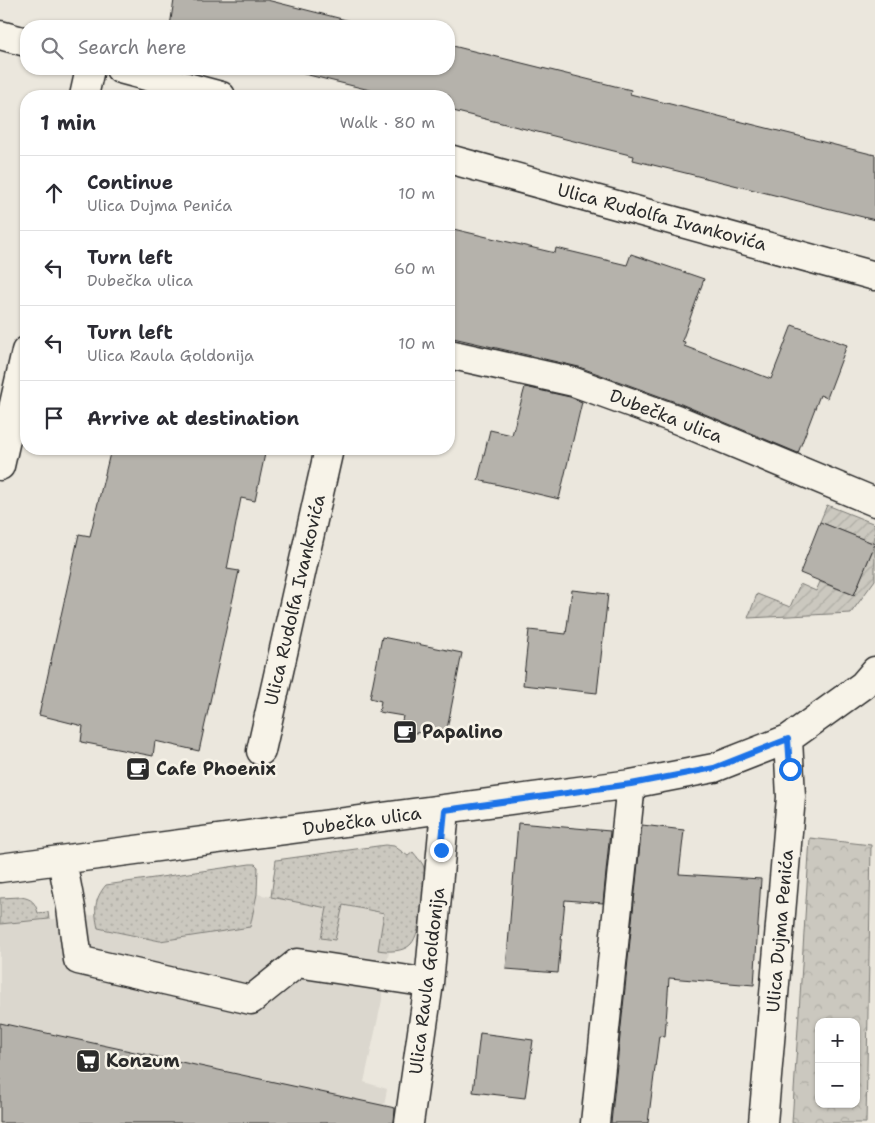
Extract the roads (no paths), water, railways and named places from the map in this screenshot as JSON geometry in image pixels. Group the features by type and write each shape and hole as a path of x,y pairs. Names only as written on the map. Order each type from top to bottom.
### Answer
{"street":[{"path":"0,35 20,40"},
{"path":"85,90 89,75"},
{"path":"142,75 199,90"},
{"name":"Ulica Rudolfa Ivankovića","path":"455,160 875,276"},
{"name":"Dubečka ulica","path":"455,355 574,382 676,419 875,502"},
{"path":"0,466 20,378"},
{"name":"Ulica Rudolfa Ivankovića","path":"261,750 328,455"},
{"name":"Dubečka ulica","path":"0,868 631,784 714,768 788,739 863,685 875,671"},
{"name":"Ulica Dujma Penića","path":"763,1123 791,797 788,739"},
{"path":"596,1123 631,784"},
{"name":"Ulica Raula Goldonija","path":"409,1123 429,983 445,810"},
{"path":"62,860 78,960 252,1000 297,964 429,983"}],"place":[{"name":"Papalino","path":"405,732"},
{"name":"Cafe Phoenix","path":"138,769"},
{"name":"Konzum","path":"88,1061"}]}
